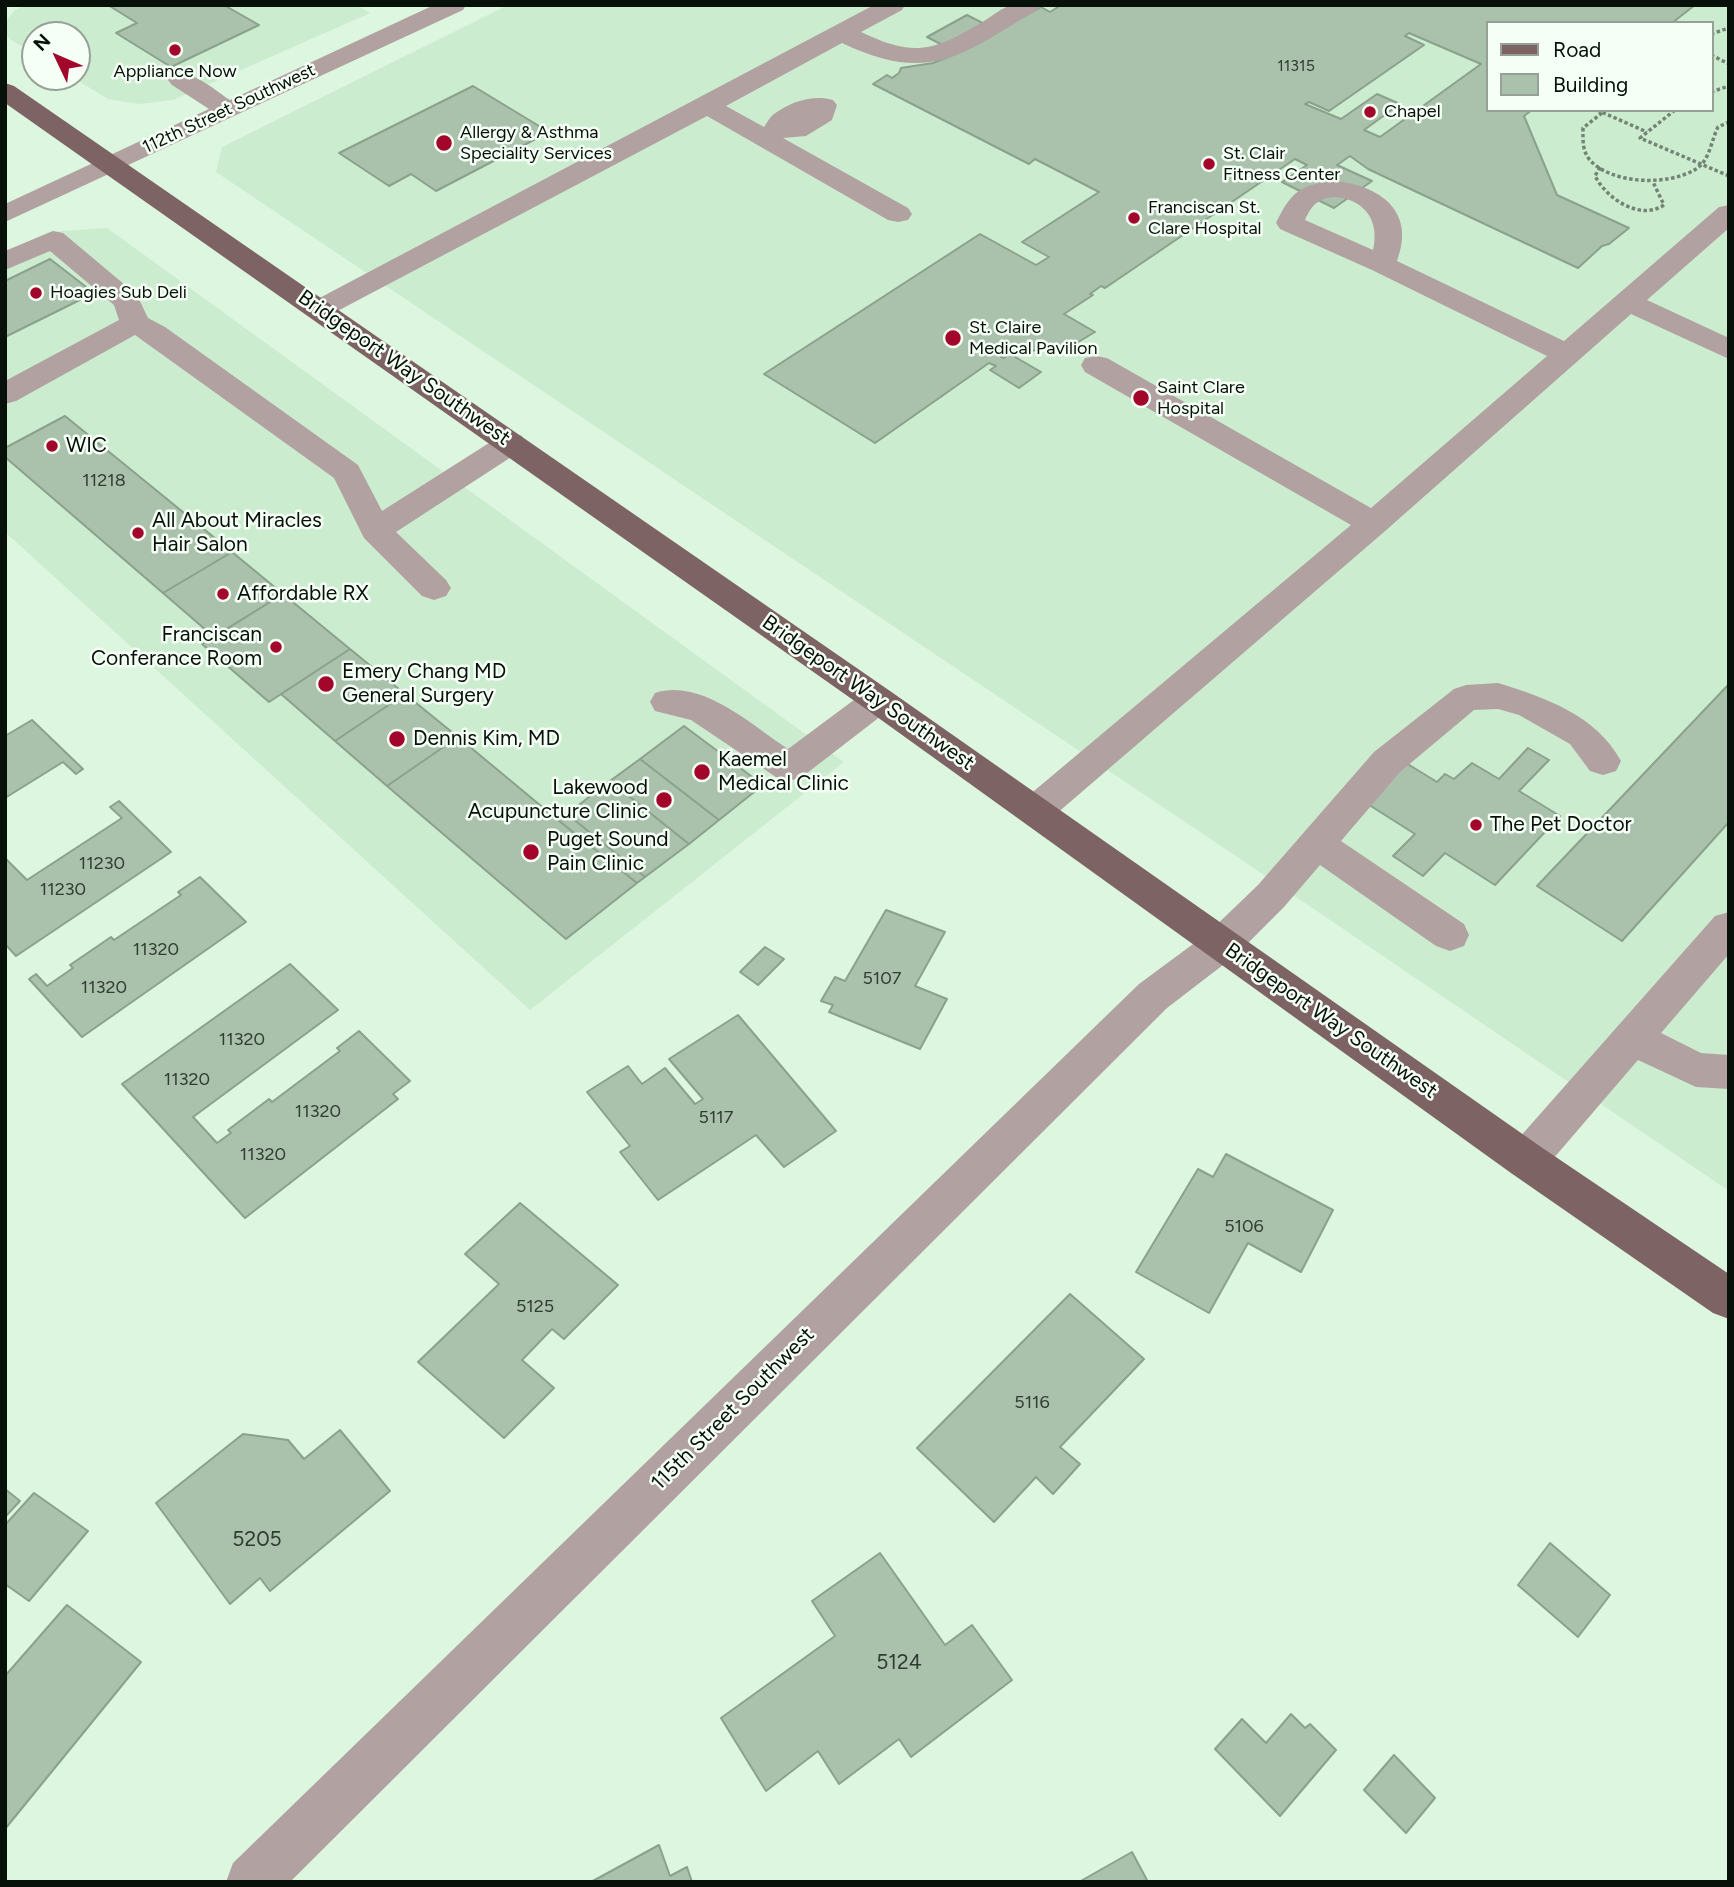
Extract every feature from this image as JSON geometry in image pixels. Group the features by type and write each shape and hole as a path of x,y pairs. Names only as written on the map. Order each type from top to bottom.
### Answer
{"main road":[{"name":"Bridgeport Way Southwest","path":"5,91 878,700 1526,1160 1729,1299"}],"street":[{"name":"112th Street Southwest","path":"5,214 454,5"},
{"path":"320,309 708,106 892,5"},
{"path":"842,33 900,57 941,54 1028,5"},
{"path":"181,80 227,109"},
{"path":"708,106 771,134 898,214"},
{"path":"1035,811 1373,524 1729,213"},
{"path":"5,262 53,239 127,301 135,323 155,333 348,472 375,530 434,588"},
{"path":"1382,264 1567,354"},
{"path":"1628,302 1729,350"},
{"path":"5,394 135,323"},
{"path":"1096,365 1373,524"},
{"path":"375,530 511,443"},
{"name":"115th Street Southwest","path":"252,1882 1153,996 1222,944 1271,896 1387,762 1466,698 1497,696 1531,706 1582,735 1603,761"},
{"path":"667,702 701,709 789,767 878,700"},
{"path":"1316,843 1450,935"},
{"path":"1526,1160 1729,927"},
{"path":"1633,1038 1696,1070 1729,1072"}],"path":[{"path":"1713,56 1729,64"},
{"path":"1673,112 1640,138 1729,176"},
{"path":"1648,132 1602,113 1586,125 1581,135 1585,151 1600,167 1624,177 1653,182 1683,176 1701,165 1711,149 1714,133 1718,127 1729,122"},
{"path":"1600,167 1595,176 1603,189 1625,205 1642,212 1655,211 1664,205 1653,182"}],"shaded area":[{"path":"26,5 357,5 370,13 173,100 138,104 108,99 91,89 91,21 21,21 21,46 5,34 5,22 15,10"},
{"name":"Saint Clare Hospital","path":"508,5 1729,5 1729,1191 1227,850 216,172 222,147"},
{"path":"107,228 844,762 530,1010 5,532 5,253 48,232"}],"building":[{"name":"Appliance Now","path":"108,5 224,5 259,25 171,67 116,33 137,23"},
{"name":"Franciscan St. Clare Hospital","path":"1061,5 1695,5 1675,21 1486,21 1486,112 1529,112 1524,116 1557,195 1629,228 1609,244 1602,246 1578,268 1368,169 1350,156 1337,165 1372,181 1334,208 1282,182 1307,165 1295,159 1105,288 1101,286 1090,294 1093,295 1064,314 1095,332 1075,344 1060,348 1029,351 1013,348 1001,357 1010,354 1041,372 1019,388 990,370 996,366 989,363 875,443 764,374 980,234 1036,265 1049,257 1022,242 1099,192 1035,159 1029,164 873,84 887,75 892,78 901,68 933,63 958,53 927,37 967,15 998,31 1041,7 1050,12","holes":["1409,33 1481,64 1380,137 1364,130 1400,104 1377,94 1341,119 1305,104 1309,102 1329,111 1424,45 1405,36"]},
{"name":"Allergy & Asthma Speciality Services","path":"473,86 549,132 436,191 411,174 389,186 339,153"},
{"path":"50,259 94,293 5,337 5,281"},
{"path":"65,416 232,552 163,593 5,457 5,448"},
{"name":"Affordable RX","path":"232,552 283,594 214,637 163,593"},
{"name":"Franciscan Conferance Room","path":"283,594 350,649 269,702 202,644"},
{"path":"350,649 405,694 335,741 281,694"},
{"path":"1729,684 1729,822 1622,941 1537,886"},
{"name":"Dennis Kim, MD","path":"405,694 458,737 387,786 335,741"},
{"path":"32,720 83,769 76,774 63,762 5,798 5,736"},
{"name":"Kaemel Medical Clinic","path":"684,726 763,785 719,820 640,759"},
{"name":"Puget Sound Pain Clinic","path":"458,737 637,883 566,939 387,786"},
{"name":"The Pet Doctor","path":"1528,748 1549,760 1519,791 1560,816 1495,885 1445,853 1423,876 1393,856 1415,834 1366,803 1406,763 1437,782 1445,774 1454,779 1472,763 1499,779"},
{"name":"Lakewood Acupuncture Clinic","path":"640,759 719,820 689,844 610,781"},
{"path":"610,781 689,844 645,877 567,814"},
{"path":"119,801 171,852 16,956 5,944 5,858 27,880 122,818 110,807"},
{"path":"567,814 645,877 637,883 558,820"},
{"path":"200,877 246,922 82,1037 29,979 36,974 47,986 73,968 70,965 111,937 114,940 181,895 178,892"},
{"path":"886,910 945,932 915,986 947,999 920,1049 829,1012 833,1005 821,1001 835,977 845,981"},
{"path":"765,947 784,959 758,985 740,972"},
{"path":"290,964 338,1010 193,1117 217,1143 231,1133 228,1130 269,1099 272,1102 340,1051 337,1048 359,1031 410,1081 393,1094 398,1099 245,1218 122,1084"},
{"path":"738,1015 836,1131 784,1167 756,1135 658,1200 620,1152 630,1146 587,1092 628,1066 642,1084 665,1068 695,1104 703,1099 669,1059"},
{"path":"1226,1154 1333,1210 1301,1272 1248,1243 1209,1313 1136,1272 1198,1169 1213,1177"},
{"path":"520,1203 618,1285 564,1339 552,1329 522,1360 554,1388 504,1438 418,1362 499,1284 465,1254"},
{"path":"1070,1294 1144,1359 1060,1447 1080,1464 1053,1494 1036,1477 994,1522 917,1448"},
{"path":"340,1430 390,1491 270,1591 260,1578 230,1604 156,1503 243,1434 288,1440 304,1459"},
{"path":"5,1489 20,1501 5,1517"},
{"path":"34,1493 88,1531 29,1601 5,1584 5,1525"},
{"path":"1550,1543 1610,1595 1578,1637 1518,1585"},
{"path":"880,1553 945,1645 972,1625 1012,1680 911,1757 899,1739 839,1784 818,1751 766,1791 721,1718 835,1636 812,1601"},
{"path":"67,1605 141,1662 5,1829 5,1676"},
{"path":"1291,1714 1305,1728 1310,1724 1336,1750 1280,1816 1215,1749 1242,1719 1266,1743"},
{"path":"1394,1755 1435,1798 1406,1833 1364,1790"},
{"path":"659,1845 670,1876 687,1867 692,1882 591,1882"},
{"path":"1132,1852 1148,1882 1079,1882"}],"place":[{"name":"Appliance Now","path":"175,50"},
{"name":"Chapel","path":"1370,112"},
{"name":"Allergy & Asthma Speciality Services","path":"444,143"},
{"name":"St. Clair Fitness Center","path":"1209,164"},
{"name":"Franciscan St. Clare Hospital","path":"1134,218"},
{"name":"Hoagies Sub Deli","path":"36,293"},
{"name":"St. Claire Medical Pavilion","path":"953,338"},
{"name":"Saint Clare Hospital","path":"1141,398"},
{"name":"WIC","path":"52,446"},
{"name":"All About Miracles Hair Salon","path":"138,533"},
{"name":"Affordable RX","path":"223,594"},
{"name":"Franciscan Conferance Room","path":"276,647"},
{"name":"Emery Chang MD General Surgery","path":"326,684"},
{"name":"Dennis Kim, MD","path":"397,739"},
{"name":"Kaemel Medical Clinic","path":"702,772"},
{"name":"Lakewood Acupuncture Clinic","path":"664,800"},
{"name":"The Pet Doctor","path":"1476,825"},
{"name":"Puget Sound Pain Clinic","path":"531,852"}]}
